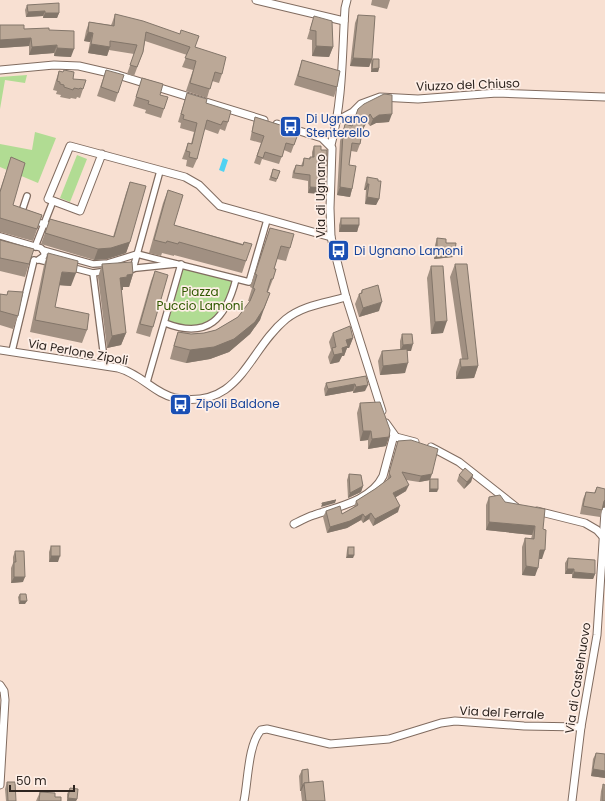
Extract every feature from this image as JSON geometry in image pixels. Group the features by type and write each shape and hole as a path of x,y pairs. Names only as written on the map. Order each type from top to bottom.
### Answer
{"street":[{"path":"256,0 344,21"},
{"path":"331,145 338,120 344,21 347,0"},
{"name":"Via di Ugnano","path":"0,70 54,65 80,66 131,79 321,138 331,145 333,155 330,208 331,237 346,297 384,419 394,435"},
{"name":"Viuzzo del Chiuso","path":"338,120 353,112 361,104 380,97 418,99 497,93 605,97"},
{"path":"102,154 80,211 48,199 70,146 102,154 160,170 192,180 220,206 331,237"},
{"path":"133,269 160,170"},
{"path":"27,196 20,217 58,228"},
{"path":"12,352 32,254 52,201"},
{"path":"32,254 43,250 93,264 108,263 138,254 250,282 267,220"},
{"path":"0,236 32,254 55,264"},
{"path":"32,254 44,256 43,250"},
{"path":"63,266 94,273 181,264"},
{"path":"147,382 181,264"},
{"path":"94,273 105,366"},
{"path":"164,323 176,328 190,329 205,327 218,319 229,303 236,279"},
{"name":"Via Perlone Zipoli","path":"0,350 127,370 162,393 176,398 199,399 227,389 239,378 270,337 287,318 304,308 346,297"},
{"path":"294,524 312,515 348,504 372,490 380,482 383,476 394,435 398,438 428,446 447,454 470,470 511,504 585,523 597,530 604,538"},
{"name":"Via di Castelnuovo","path":"572,801 581,727 597,635 605,511"},
{"path":"0,685 6,700 0,785"},
{"name":"Via del Ferrale","path":"244,801 253,746 257,735 261,730 267,729 330,744 389,738 441,723 455,721 524,726 581,727"}],"green space":[{"path":"27,75 25,83 5,80 0,109 0,77"},
{"path":"35,132 56,138 38,183 0,167 0,144 32,150"},
{"path":"77,155 87,159 70,202 60,198"},
{"name":"Piazza Puccio Lamoni","path":"183,268 233,282 224,306 211,320 203,324 182,325 168,323"}],"water":[{"path":"223,158 228,160 224,172 219,170"}],"building":[{"path":"59,3 59,13 45,13 45,11 28,12 27,5"},
{"path":"115,14 143,21 180,34 181,30 199,36 195,47 226,57 222,74 215,72 210,89 190,83 196,61 185,58 190,47 146,32 143,52 137,67 130,65 137,45 110,41 110,47 91,44 93,33 88,32 89,22 114,26"},
{"path":"358,15 375,16 372,59 353,58"},
{"path":"314,16 332,21 333,47 316,46 316,31 310,30"},
{"path":"0,25 24,25 24,29 49,28 49,30 74,31 74,49 57,48 57,45 32,47 31,38 0,40"},
{"path":"373,59 379,59 379,68 372,69"},
{"path":"302,60 340,71 337,87 298,76"},
{"path":"64,70 74,72 73,79 86,80 83,89 74,88 73,90 64,87 64,85 57,81 59,71 63,72"},
{"path":"106,70 124,75 118,93 101,87"},
{"path":"142,78 163,84 160,95 168,97 164,109 148,104 149,101 136,97"},
{"path":"187,93 207,99 206,103 231,111 228,122 223,121 221,125 207,120 197,159 189,157 190,152 186,151 188,143 192,144 197,123 183,119 184,115 181,114"},
{"path":"384,94 392,95 392,114 379,115 373,119 370,114 363,127 360,144 352,143 349,165 356,166 352,189 340,187 343,133 345,124 352,126 358,109 364,104"},
{"path":"255,117 299,131 294,145 286,143 282,157 265,152 263,158 257,156 264,136 252,132"},
{"path":"314,146 321,146 321,150 327,150 325,188 310,187 310,175 294,173 296,165 303,166 304,158 310,159 310,157 314,157"},
{"path":"11,157 25,163 13,205 42,215 37,229 0,218 0,192"},
{"path":"273,169 280,171 277,179 271,177"},
{"path":"367,177 381,181 379,199 367,197 369,184 367,184"},
{"path":"130,182 146,186 130,242 111,248 98,249 45,233 50,219 114,237"},
{"path":"168,190 183,195 174,225 243,245 244,242 252,244 246,261 179,242 178,244 154,240"},
{"path":"341,218 359,218 359,225 341,225"},
{"path":"270,228 294,234 290,248 281,246 274,269 276,269 273,279 271,279 267,292 270,293 264,308 255,322 234,339 214,347 190,350 174,346 178,332 191,334 216,330 238,317 250,301 255,289 253,288 257,275 255,274"},
{"path":"437,238 446,239 446,243 456,243 455,251 437,253"},
{"path":"0,240 34,249 29,264 0,258"},
{"path":"48,253 78,261 76,273 62,272 55,307 89,314 87,330 35,320"},
{"path":"132,262 133,274 120,278 126,333 112,336 102,264"},
{"path":"455,264 467,264 478,366 461,367 460,359 468,359"},
{"path":"431,266 443,266 447,321 435,322"},
{"path":"155,271 168,275 153,327 140,324"},
{"path":"378,285 382,302 363,308 359,294 362,293 362,290"},
{"path":"8,291 23,292 18,316 0,311 0,294 7,295"},
{"path":"350,326 353,338 346,340 348,346 342,348 343,353 334,355 332,348 336,347 333,333"},
{"path":"402,334 412,334 413,344 403,345"},
{"path":"407,349 408,363 383,366 382,351"},
{"path":"366,376 368,385 356,387 355,384 328,389 326,383"},
{"path":"380,402 390,430 389,437 372,439 371,431 363,431 360,403"},
{"path":"411,440 438,449 432,474 421,476 402,472 409,485 393,493 400,506 375,519 371,513 365,517 363,514 350,521 330,527 326,511 340,506 342,514 358,505 356,501 391,477 389,473 398,441"},
{"path":"465,468 473,475 467,482 459,475"},
{"path":"349,474 361,475 363,486 350,493"},
{"path":"430,479 438,479 438,489 430,489"},
{"path":"597,487 605,489 605,500 602,510 583,506 586,492 595,493"},
{"path":"500,495 505,502 545,509 543,529 546,530 545,550 540,550 538,568 526,566 525,538 534,539 535,526 489,522 489,497"},
{"path":"51,546 60,546 60,556 51,556"},
{"path":"348,547 354,547 354,555 348,555"},
{"path":"15,551 24,551 25,577 14,577 14,562 16,562"},
{"path":"568,558 595,560 595,574 574,572 574,569 567,569"},
{"path":"20,594 26,594 27,601 20,601"},
{"path":"596,753 605,754 605,771 593,769"},
{"path":"308,769 309,783 304,783 304,785 302,785 302,770"},
{"path":"323,781 325,801 306,801 304,783"},
{"path":"7,782 15,782 16,801 8,801"},
{"path":"603,784 605,785 605,801 603,801"},
{"path":"70,788 78,789 77,799 68,798"},
{"path":"40,792 55,793 55,797 61,797 61,801 39,801"}],"place":[{"name":"Di Ugnano Stenterello","path":"291,126"},
{"name":"Di Ugnano Lamoni","path":"339,251"},
{"name":"Zipoli Baldone","path":"180,404"}]}
